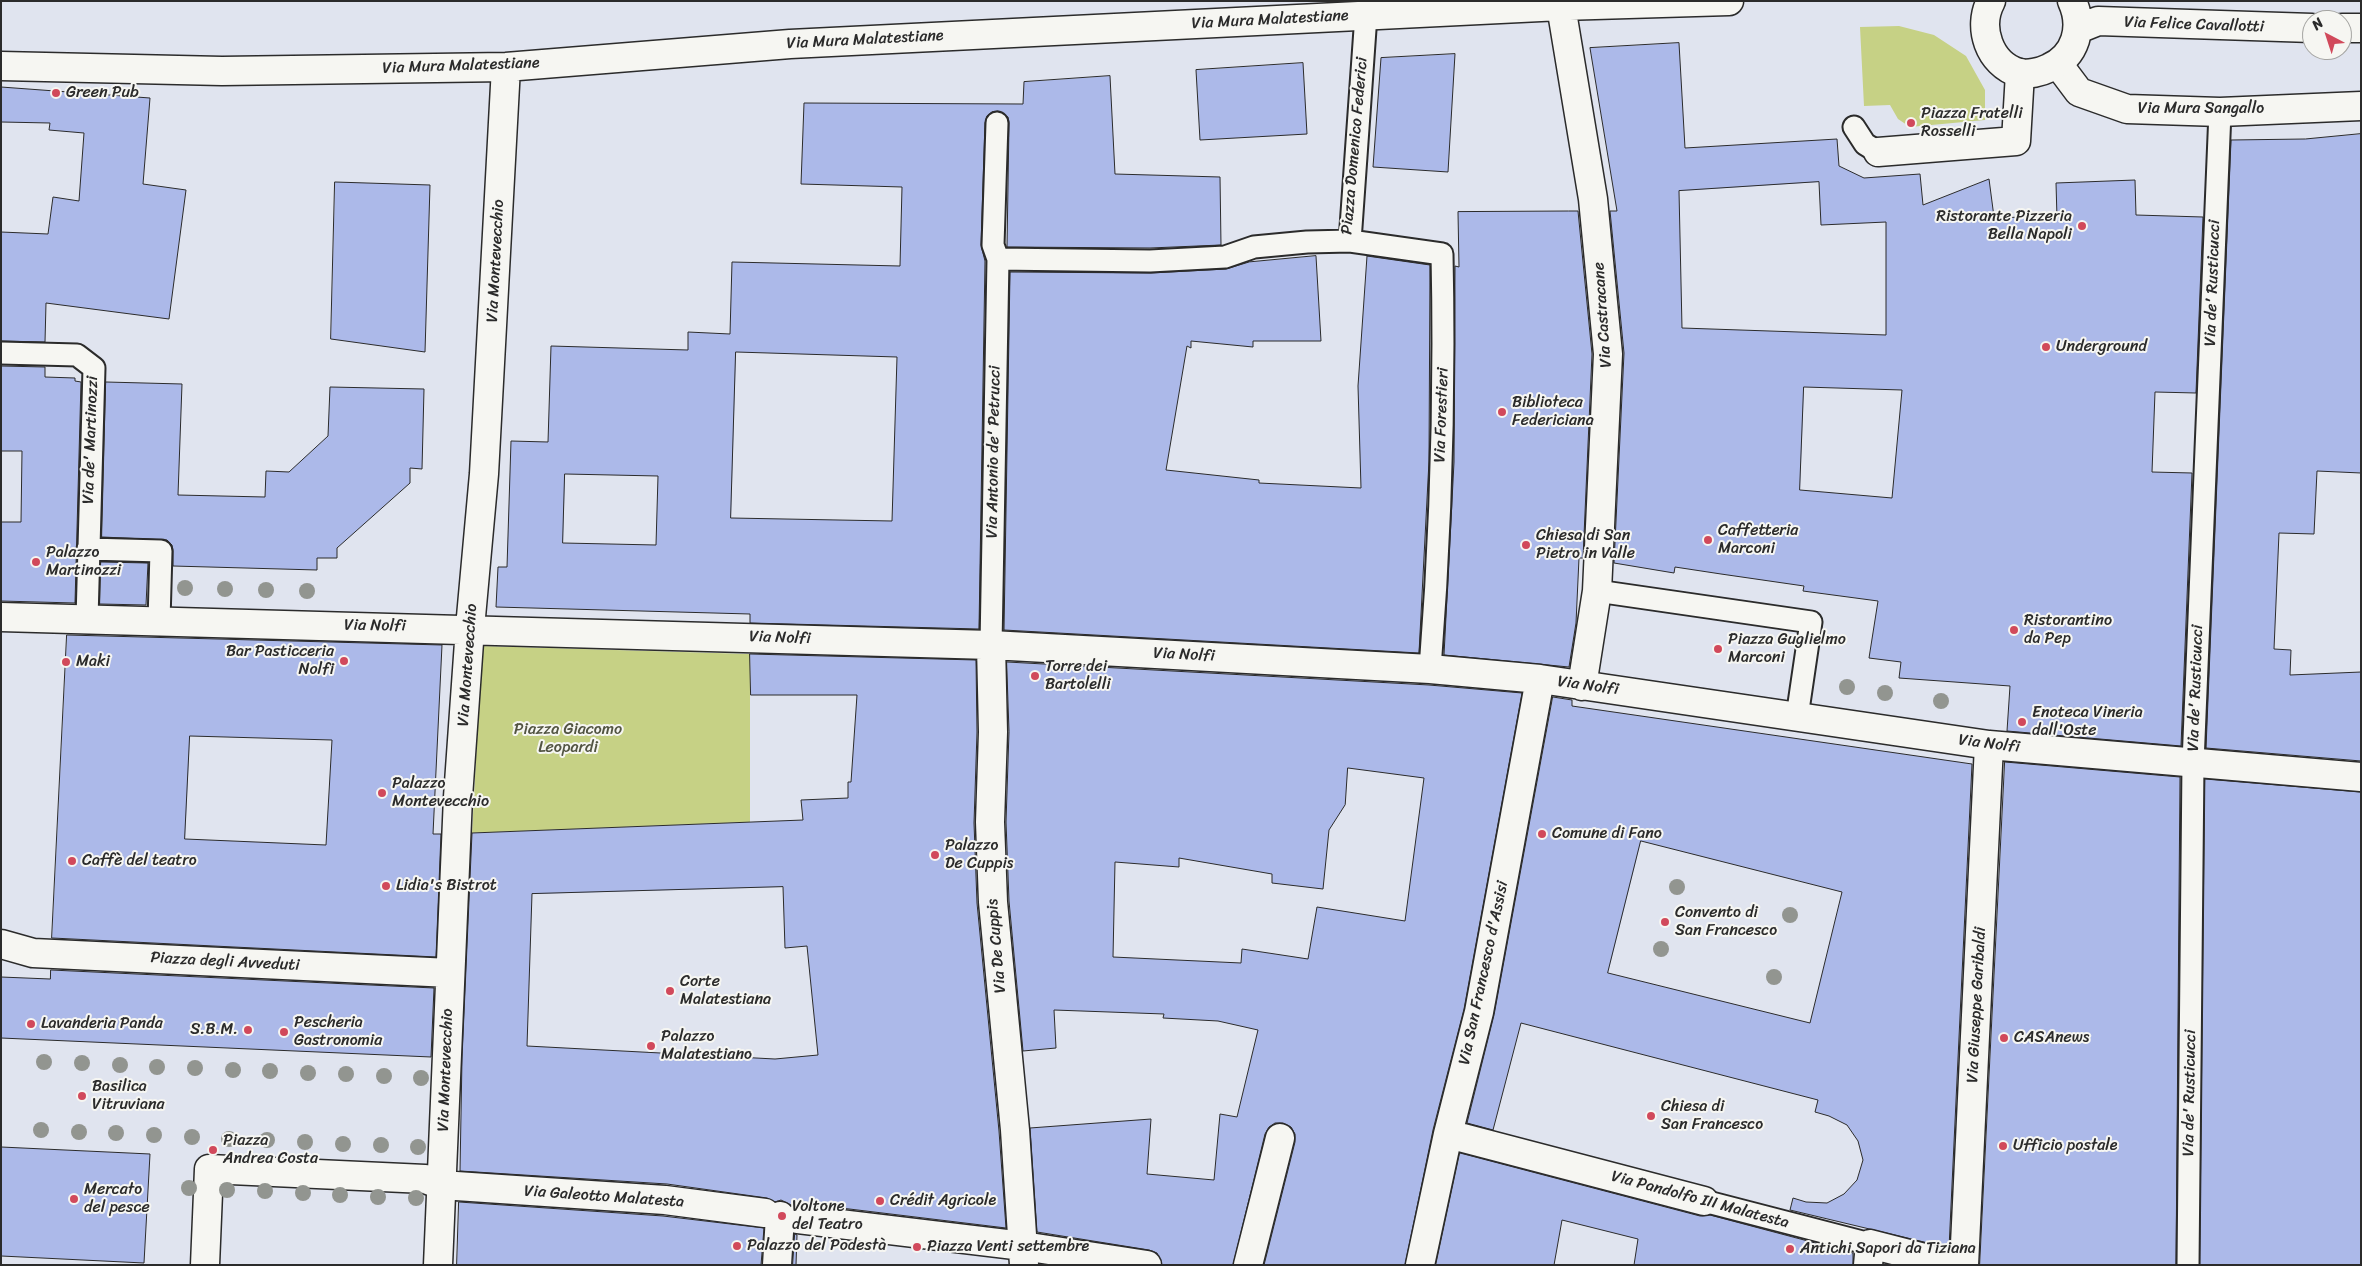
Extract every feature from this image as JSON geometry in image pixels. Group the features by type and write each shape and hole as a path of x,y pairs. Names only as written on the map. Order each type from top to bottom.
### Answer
{"street":[{"name":"Via Mura Malatestiane","path":"1,66 222,71 506,67 790,44 1561,6 1729,1"},
{"path":"1984,4 1984,29 1989,47 2000,61 2020,73 2040,72 2058,64 2072,49 2078,29 2078,13 2072,1"},
{"name":"Via Castracane","path":"1561,6 1593,199 1608,354 1596,591 1582,686"},
{"name":"Via Felice Cavallotti","path":"2078,29 2098,21 2302,28"},
{"name":"Via Mura Sangallo","path":"2058,64 2080,92 2127,109 2220,112 2361,106"},
{"name":"Via Montevecchio","path":"438,1265 458,797 470,628 484,474 506,67"},
{"path":"1878,152 2016,141 2020,73"},
{"name":"Via Nolfi","path":"1,617 470,628 991,645 1430,669 1540,679 1990,745 2361,777"},
{"name":"Via De Cuppis","path":"991,645 993,732 990,822 993,902 1015,1130 1023,1255"},
{"name":"Via San Francesco d'Assisi","path":"1420,1265 1448,1134 1479,1012 1540,679"},
{"name":"Via Giuseppe Garibaldi","path":"1964,1265 1990,745"},
{"name":"Piazza degli Avveduti","path":"1,944 33,953 450,973"},
{"name":"Via Pandolfo III Malatesta","path":"1448,1134 1704,1201"},
{"path":"1248,1265 1280,1138"},
{"path":"205,1265 209,1169 425,1179 441,1185"},
{"name":"Via Galeotto Malatesta","path":"441,1185 665,1200 788,1218"},
{"path":"777,1265 788,1218 1023,1255 1147,1265"},
{"name":"Via Pandolfo III Malatesta","path":"1869,1255 1952,1265"}],"lane":[{"name":"Piazza Domenico Federici","path":"998,259 1109,262 1224,257 1254,247 1307,242 1350,241 1366,15"},
{"name":"Via de' Rusticucci","path":"2188,1265 2193,763 2220,112"},
{"name":"Via Antonio de' Petrucci","path":"991,645 998,259 993,245 997,123"},
{"path":"1854,127 1865,144 1878,152"},
{"name":"Via Forestieri","path":"1350,241 1442,254 1443,361 1436,586 1430,669"},
{"name":"Via de' Martinozzi","path":"1,353 77,355 94,368 87,619"},
{"path":"88,549 160,551 159,621"},
{"path":"1596,591 1811,622 1797,717"},
{"name":"Via Pandolfo III Malatesta","path":"1704,1201 1869,1255"}],"green space":[{"path":"1899,26 1934,35 1966,56 1985,90 1985,120 1910,127 1898,119 1890,105 1864,106 1860,27"},
{"name":"Piazza Giacomo Leopardi","path":"482,646 750,654 750,822 472,833"}],"building":[{"path":"1679,43 1685,148 1837,139 1839,166 1864,178 1920,174 1923,205 1989,179 1994,217 2057,218 2056,183 2135,180 2136,215 2203,217 2196,393 2155,392 2152,472 2192,473 2181,746 2007,731 2010,686 1899,678 1901,662 1869,658 1878,601 1803,591 1804,586 1675,567 1674,573 1614,563 1624,353 1610,211 1617,211 1590,48","holes":["1819,182 1821,225 1886,222 1886,335 1682,328 1679,191","1804,387 1902,390 1892,498 1800,490"]},
{"path":"1455,54 1448,172 1373,167 1381,58"},
{"path":"1303,63 1307,134 1200,140 1196,70"},
{"path":"1110,76 1115,174 1220,177 1221,245 1150,248 1007,247 1009,123 1008,117 998,111 992,112 987,116 985,123 981,245 985,261 979,629 750,623 750,614 496,607 498,567 507,567 511,441 548,442 551,346 688,350 688,332 730,334 732,262 900,266 902,187 801,184 804,103 1023,104 1024,82","holes":["736,352 897,357 892,521 731,518","565,474 658,476 656,545 563,543"]},
{"path":"1,87 150,98 143,184 186,190 169,319 46,303 45,342 1,341 1,232 48,234 53,197 79,201 84,133 49,130 50,123 1,122"},
{"path":"2361,134 2361,473 2317,471 2314,534 2279,533 2274,649 2291,650 2290,675 2361,672 2361,761 2206,748 2231,140 2305,139"},
{"path":"335,182 430,185 425,352 331,339"},
{"path":"1578,211 1592,354 1583,558 1579,558 1576,623 1569,667 1444,655 1454,462 1455,266 1459,267 1458,212"},
{"path":"1316,256 1321,341 1253,341 1253,347 1191,341 1191,348 1187,346 1166,470 1259,480 1259,483 1361,488 1358,386 1367,256 1430,265 1429,461 1419,653 1004,630 1010,272 1151,273 1226,269 1249,262"},
{"path":"1,366 45,367 45,377 75,378 75,381 81,382 75,603 1,601 1,522 21,522 22,451 1,451"},
{"path":"106,382 182,384 178,495 265,497 266,471 289,472 328,436 330,387 424,389 422,469 410,468 410,483 337,548 337,558 317,558 317,570 173,566 172,545 167,540 102,537"},
{"path":"101,562 148,563 146,605 100,604"},
{"path":"67,635 442,645 433,834 441,834 436,957 52,938","holes":["190,736 332,740 326,845 185,839"]},
{"path":"750,654 976,660 977,732 974,823 977,903 999,1131 1006,1228 800,1203 791,1205 781,1200 775,1202 767,1198 667,1184 460,1171 462,1058 472,833 803,820 801,800 848,798 848,782 851,782 857,695 751,695","holes":["783,887 785,948 807,946 818,1055 775,1059 527,1046 532,894"]},
{"path":"1007,662 1429,685 1522,693 1464,1009 1433,1130 1405,1265 1264,1265 1295,1142 1295,1134 1291,1127 1283,1123 1275,1123 1269,1127 1265,1134 1233,1265 1162,1265 1157,1253 1149,1250 1037,1232 1030,1128 1151,1119 1147,1174 1214,1180 1220,1114 1237,1117 1258,1030 1218,1021 1163,1018 1164,1014 1054,1010 1056,1048 1023,1051 1009,901 1006,822 1009,732","holes":["1348,768 1424,778 1405,921 1317,907 1308,959 1242,949 1241,963 1113,957 1115,862 1179,867 1179,858 1272,874 1272,883 1323,889 1329,830 1345,805"]},
{"path":"1553,697 1572,700 1572,706 1972,764 1949,1248 1790,1210 1793,1198 1806,1202 1827,1203 1844,1194 1857,1180 1863,1160 1858,1141 1847,1125 1829,1116 1815,1112 1818,1100 1521,1023 1493,1130 1467,1123 1494,1015","holes":["1641,841 1842,892 1810,1023 1608,973"]},
{"path":"2005,762 2180,777 2176,1265 1980,1265"},
{"path":"2205,779 2361,792 2361,1265 2200,1265"},
{"path":"51,970 434,988 431,1057 1,1038 1,977 50,979"},
{"name":"Mercato del pesce","path":"1,1147 150,1154 144,1263 1,1256"},
{"path":"1460,1153 1700,1216 1710,1215 1853,1253 1853,1265 1634,1265 1638,1239 1562,1220 1554,1265 1436,1265"},
{"path":"459,1202 663,1216 764,1228 761,1265 457,1265"},
{"path":"795,1234 797,1235 796,1265 793,1265"}],"place":[{"name":"Green Pub","path":"56,93"},
{"name":"Piazza Fratelli Rosselli","path":"1911,123"},
{"name":"Ristorante Pizzeria Bella Napoli","path":"2082,226"},
{"name":"Underground","path":"2046,347"},
{"name":"Biblioteca Federiciana","path":"1502,412"},
{"name":"Caffetteria Marconi","path":"1708,540"},
{"name":"Chiesa di San Pietro in Valle","path":"1526,545"},
{"name":"Palazzo Martinozzi","path":"36,562"},
{"name":"Ristorantino da Pep","path":"2014,630"},
{"name":"Piazza Guglielmo Marconi","path":"1718,649"},
{"name":"Bar Pasticceria Nolfi","path":"344,661"},
{"name":"Maki","path":"66,662"},
{"name":"Torre dei Bartolelli","path":"1035,676"},
{"name":"Enoteca Vineria dall'Oste","path":"2022,722"},
{"name":"Palazzo Montevecchio","path":"382,793"},
{"name":"Comune di Fano","path":"1542,834"},
{"name":"Palazzo De Cuppis","path":"935,855"},
{"name":"Caffè del teatro","path":"72,861"},
{"name":"Lidia's Bistrot","path":"386,886"},
{"name":"Convento di San Francesco","path":"1665,922"},
{"name":"Corte Malatestiana","path":"670,991"},
{"name":"Lavanderia Panda","path":"31,1024"},
{"name":"S.B.M.","path":"248,1030"},
{"name":"Pescheria Gastronomia","path":"284,1032"},
{"name":"CASAnews","path":"2004,1038"},
{"name":"Palazzo Malatestiano","path":"651,1046"},
{"name":"Basilica Vitruviana","path":"82,1096"},
{"name":"Chiesa di San Francesco","path":"1651,1116"},
{"name":"Ufficio postale","path":"2003,1146"},
{"name":"Piazza Andrea Costa","path":"213,1150"},
{"name":"Mercato del pesce","path":"74,1199"},
{"name":"Crédit Agricole","path":"880,1201"},
{"name":"Voltone del Teatro","path":"782,1216"},
{"name":"Palazzo del Podestà","path":"737,1246"},
{"name":"Piazza Venti settembre","path":"917,1247"},
{"name":"Antichi Sapori da Tiziana","path":"1790,1249"}]}
